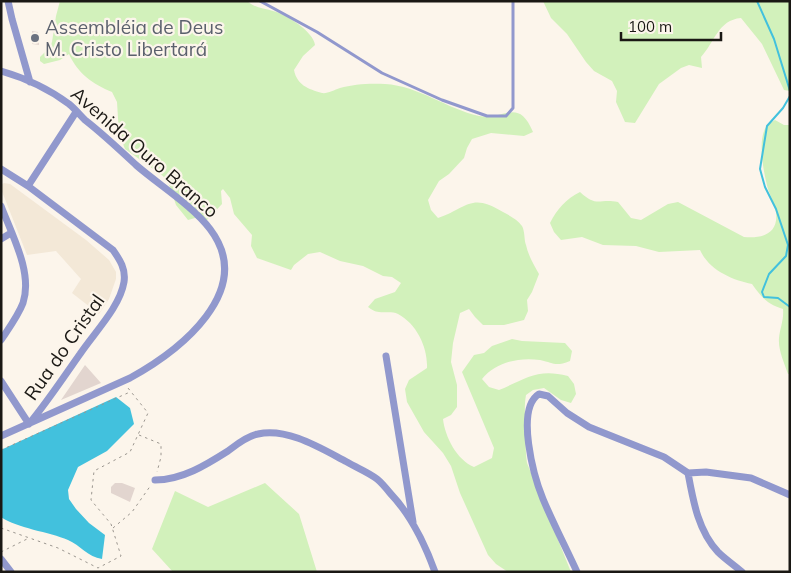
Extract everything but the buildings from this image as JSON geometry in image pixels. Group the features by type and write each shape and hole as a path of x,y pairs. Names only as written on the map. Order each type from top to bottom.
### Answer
{"street":[{"path":"8,1 30,82"},
{"name":"Avenida Ouro Branco","path":"1,71 30,82 69,104 155,181 202,220 211,230 222,253 224,266 220,292 206,317 192,334 151,367 1,436"},
{"path":"28,186 76,112"},
{"name":"Rua do Cristal","path":"1,169 28,186 113,250 121,260 125,274 124,283 116,304 52,396 30,424"},
{"path":"1,206 23,262 26,292 17,316 1,340"},
{"path":"1,239 11,233"},
{"path":"386,356 414,525"},
{"path":"1,381 30,424"},
{"path":"577,572 542,497 528,438 528,407 539,394 548,396 567,413 589,427 664,457 688,473 706,472 750,478 790,495"},
{"path":"155,480 168,480 208,464 258,434 272,433 298,438 378,479 392,494 414,525 436,572"},
{"path":"688,473 695,506 707,535 718,551 742,572"},
{"path":"1,559 11,572"}],"lane":[{"path":"260,1 317,32 382,73 442,100 487,116 506,116 513,108 513,1"}],"path":[{"path":"1,450 131,391 148,413 130,452 94,471 91,500 110,524 121,556 98,568 58,548 1,528"},
{"path":"112,529 132,512 155,480 161,456 161,444 138,434"},
{"path":"1,552 29,538"}],"shaded area":[{"path":"4,183 10,184 86,240 109,260 116,272 116,279 109,299 99,314 72,293 81,279 56,251 27,255 1,189 1,185"}],"green space":[{"path":"60,1 247,1 285,16 305,29 310,35 315,45 303,56 294,70 300,83 312,90 324,93 356,85 380,84 397,86 421,93 467,113 479,116 496,116 510,112 522,115 533,132 524,136 491,133 472,139 464,158 449,174 439,181 428,200 431,210 438,218 476,202 492,206 513,218 523,228 528,252 539,274 527,300 528,311 524,320 504,325 483,325 469,309 460,313 451,362 457,385 457,407 451,415 443,419 449,440 457,453 468,464 474,467 492,458 494,448 462,372 474,355 484,353 492,346 512,339 565,343 572,351 570,361 565,363 555,364 532,359 516,360 494,368 482,379 489,387 499,390 532,376 548,373 568,376 574,384 576,394 571,403 561,400 544,388 533,390 526,395 525,407 527,463 571,572 508,572 496,564 488,555 460,493 451,466 443,453 424,432 407,402 405,389 409,380 427,368 426,353 420,337 405,318 398,314 378,312 368,307 375,299 395,292 401,283 392,277 383,276 363,266 340,261 320,252 308,254 294,265 291,270 257,258 251,246 252,235 234,214 230,198 223,189 221,191 222,204 207,220 195,218 188,220 176,205 170,187 163,176 125,149 119,134 117,102 112,92 87,78 69,54 60,60 44,64 40,61 40,57 50,47 52,42"},
{"path":"543,1 790,1 790,91 784,90 762,44 741,18 733,20 722,27 701,57 702,68 689,65 681,68 659,84 635,123 625,122 616,102 617,91 612,81 594,71 586,62 567,34 551,18"},
{"path":"775,120 784,125 790,125 790,374 788,374 780,352 779,342 783,309 765,300 752,284 722,273 709,263 700,250 659,252 636,246 603,245 582,237 561,240 554,232 550,223 562,205 580,192 590,200 618,202 631,218 641,220 668,204 678,202 744,237 765,235 770,232 776,223 776,216 765,175 762,158 762,140 766,127"},
{"path":"265,483 299,514 317,572 173,572 152,549 175,491 208,507"}],"water":[{"path":"116,397 130,408 134,424 107,451 78,467 68,490 69,499 76,509 89,523 105,535 102,559 92,556 68,540 15,524 1,517 1,452 3,449"}],"waterway":[{"path":"757,1 774,39 790,91"},
{"path":"790,96 783,108 767,126 760,169 765,187 776,209 788,245 786,256 769,274 762,292 764,297 778,298 790,307"}],"place":[{"name":"Assembléia de Deus M. Cristo Libertará","path":"35,38"}]}
